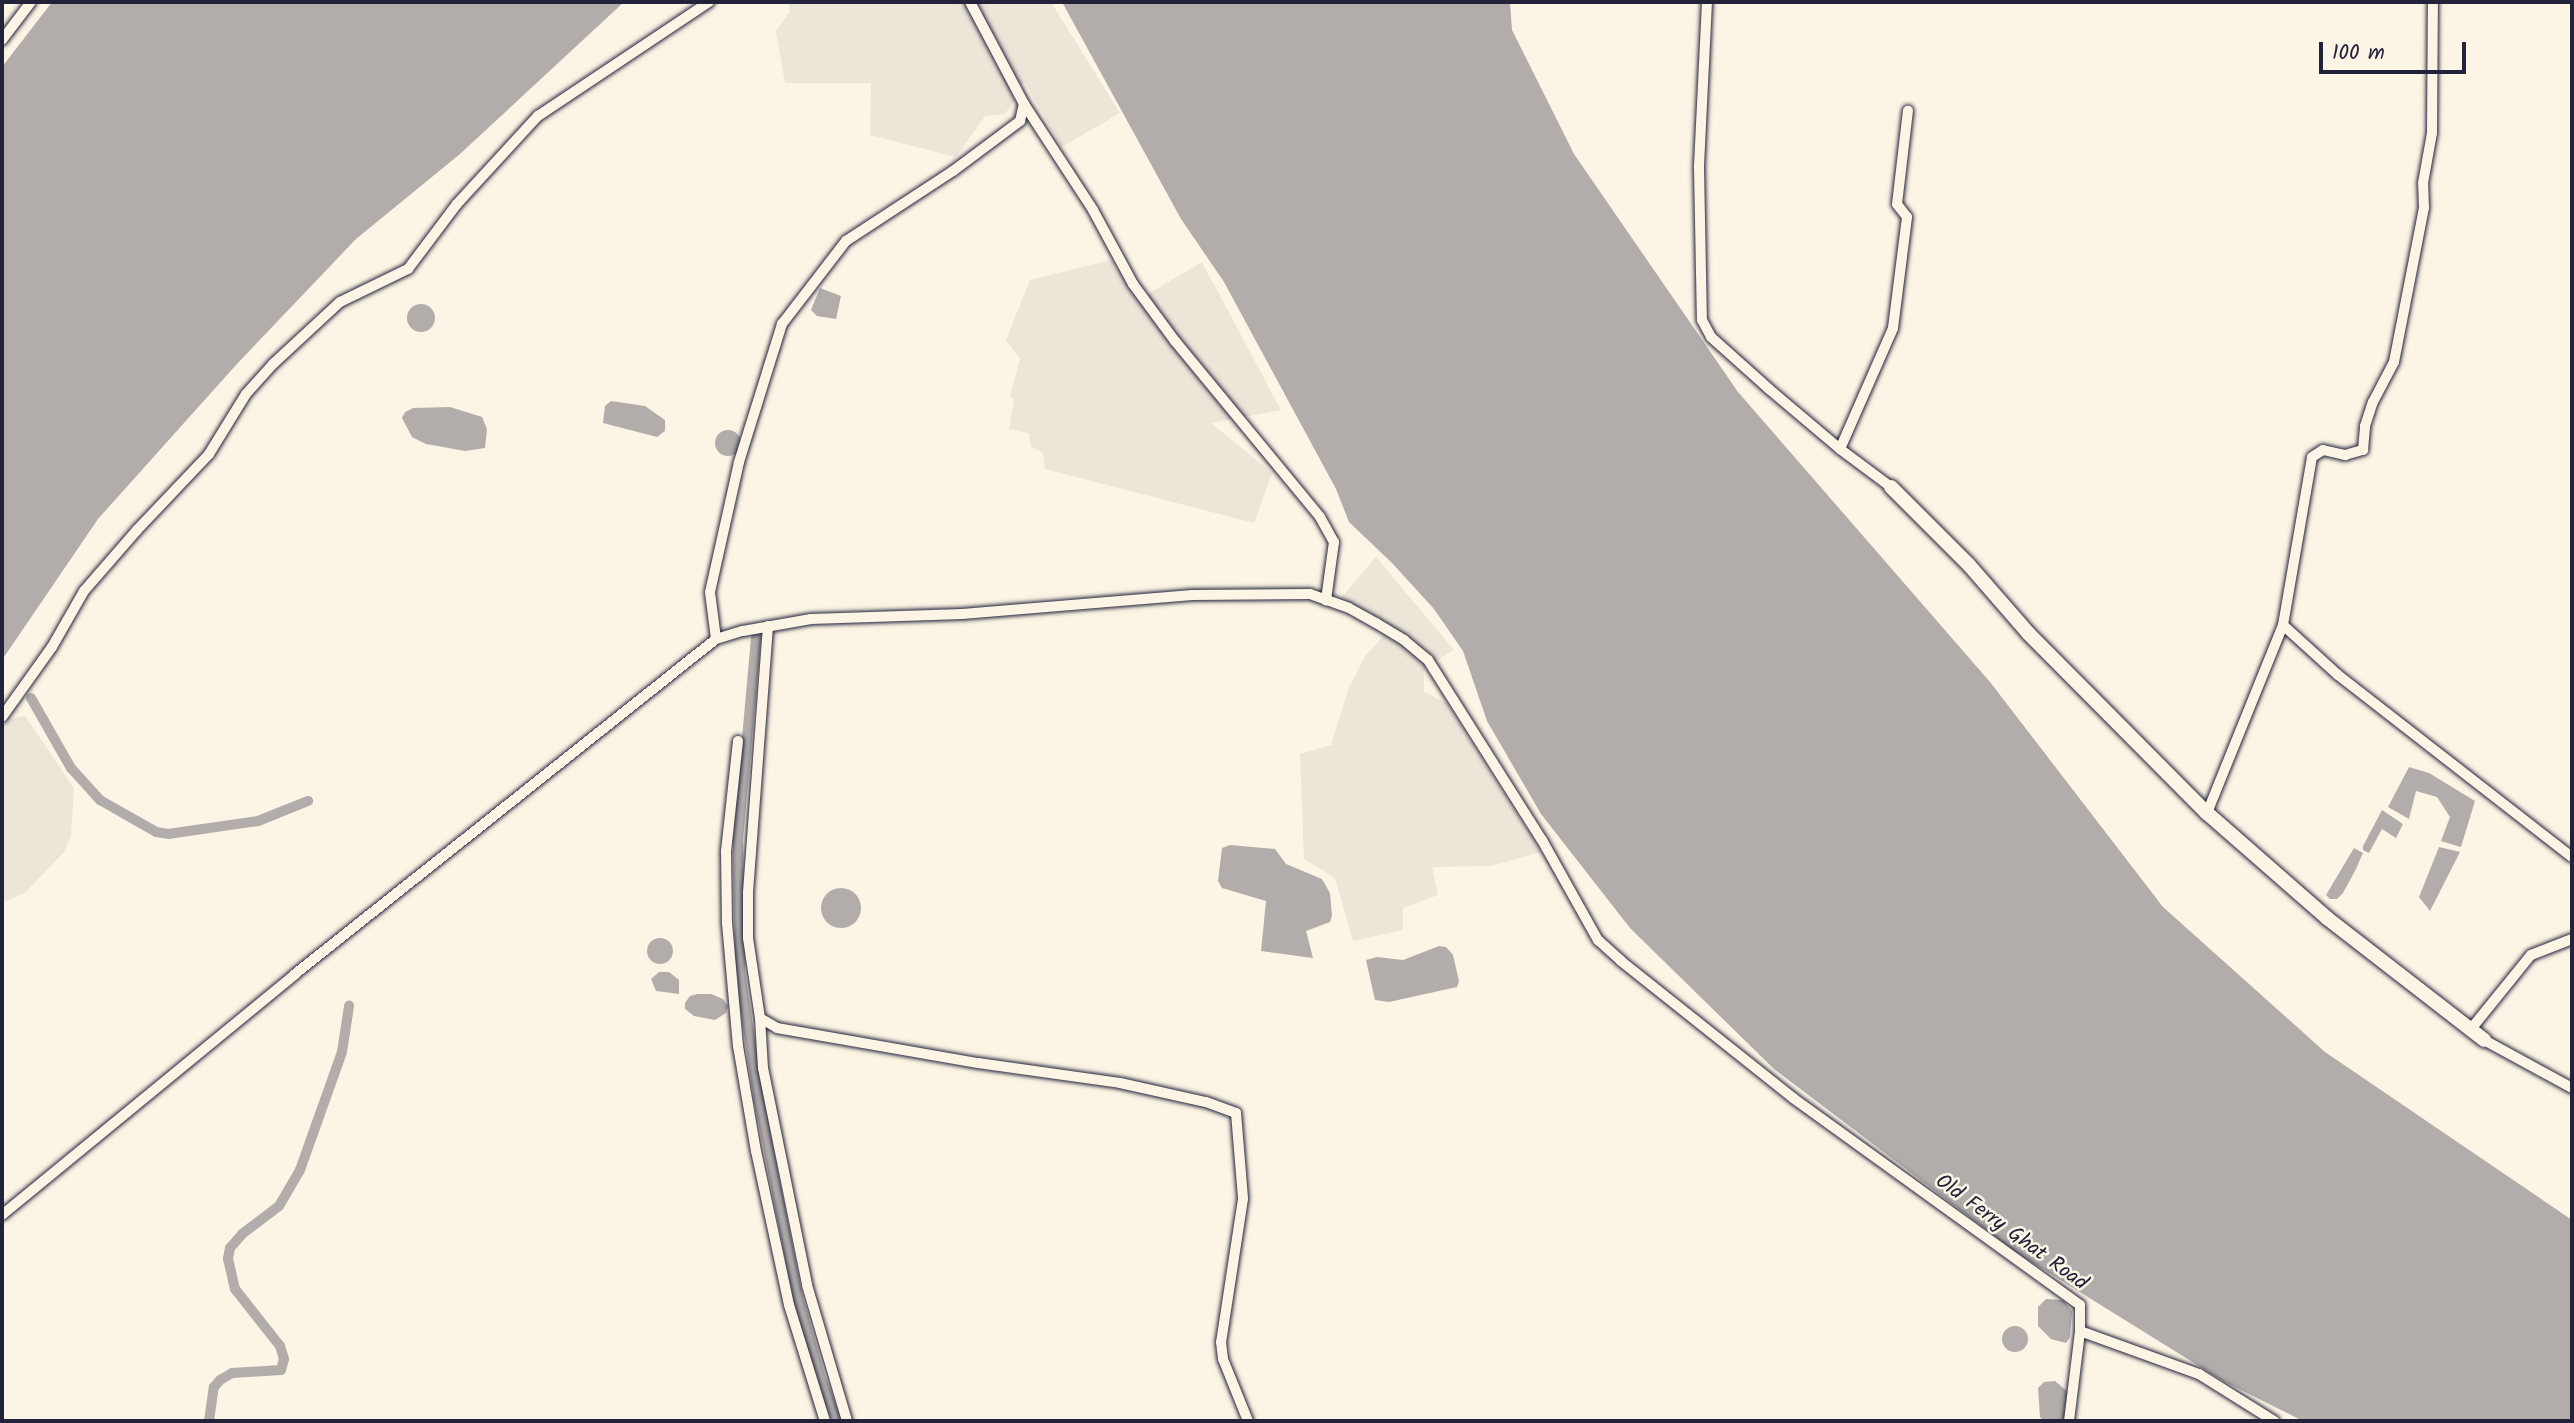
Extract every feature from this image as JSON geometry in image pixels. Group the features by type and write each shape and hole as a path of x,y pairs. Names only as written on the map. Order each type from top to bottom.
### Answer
{"street":[{"path":"2,40 31,2"},
{"path":"2,717 51,647 84,591 136,530 209,454 246,394 273,365 340,302 408,269 457,204 538,116 709,2"},
{"path":"2,1214 295,974 716,639 811,619 962,614 1192,595 1290,593 1310,594 1326,600 1334,542 1321,517 1175,341 1133,284 1093,211 1024,104 1009,70 970,2"},
{"path":"1707,2 1699,168 1702,320 1711,337 1840,449 1891,487 1969,565 2029,634 2207,813 2328,918 2484,1040 2572,1088"},
{"path":"2207,813 2283,625 2312,457 2323,450 2345,455 2363,450 2373,402 2394,362 2424,208 2423,183 2432,133 2433,2"},
{"path":"716,639 710,592 739,462 782,324 846,241 953,171 1020,121 1024,104"},
{"path":"1840,449 1893,328 1907,217 1896,204 1908,111"},
{"name":"Old Ferry Ghat Road","path":"1326,600 1349,608 1404,640 1427,660 1542,840 1598,940 1793,1098 2081,1306 2080,1331"},
{"path":"2283,625 2338,675 2572,857"},
{"path":"768,626 748,893 748,938 760,1017 763,1069 807,1285 847,1421"},
{"path":"738,741 726,851 727,923 738,1046 756,1151 789,1305 824,1421"},
{"path":"2471,1029 2531,955 2572,939"},
{"path":"760,1017 777,1028 978,1063 1120,1083 1206,1102 1236,1113 1243,1199 1221,1342 1223,1359 1248,1421"},
{"path":"2069,1421 2080,1331 2199,1374 2274,1421"}],"shaded area":[{"path":"52,2 624,2 460,154 356,239 236,365 98,519 2,660 2,67"},
{"path":"788,2 1051,2 1120,113 1062,147 1025,83 1011,85 1014,101 1005,114 985,116 956,157 870,135 871,83 785,83 776,31 790,11"},
{"path":"1062,2 1510,2 1512,30 1574,154 1738,392 1990,682 2163,907 2325,1052 2572,1220 2572,1421 2303,1421 2223,1381 2017,1253 1774,1069 1630,928 1541,814 1487,721 1463,651 1434,609 1392,563 1349,522 1336,489 1224,282 1181,219"},
{"path":"1111,260 1138,300 1202,262 1281,410 1211,423 1272,473 1254,523 1045,469 1043,453 1031,447 1029,433 1009,429 1014,400 1010,396 1020,359 1006,340 1030,280"},
{"path":"820,288 841,296 836,319 817,316 811,310"},
{"path":"421,304 431,308 435,318 431,328 421,332 411,328 407,318 411,308"},
{"path":"611,401 645,406 665,420 665,431 657,437 603,423 605,406"},
{"path":"450,407 482,417 487,429 485,448 465,451 426,444 412,437 402,418 405,412 413,408"},
{"path":"728,430 737,434 741,443 737,452 728,456 719,452 715,443 719,434"},
{"path":"1376,557 1454,650 1424,668 1424,692 1447,703 1541,852 1491,866 1432,867 1438,895 1403,908 1403,930 1353,941 1335,878 1304,859 1300,754 1331,745 1349,687 1366,655 1390,629 1342,597"},
{"path":"25,716 74,788 71,836 64,852 26,892 2,903 2,727 10,719"},
{"path":"2409,767 2429,773 2475,801 2461,847 2441,841 2450,817 2437,797 2416,791 2409,819 2388,807"},
{"path":"2382,810 2403,824 2396,838 2382,829 2369,853 2363,850 2363,846"},
{"path":"1230,845 1275,849 1286,864 1322,879 1330,893 1332,916 1330,922 1306,931 1313,958 1261,951 1266,901 1222,888 1218,881 1222,848"},
{"path":"2439,847 2460,852 2430,911 2419,897"},
{"path":"2354,848 2363,853 2356,869 2343,893 2337,899 2330,899 2326,895"},
{"path":"841,888 849,889 855,894 860,900 860,916 855,922 849,927 841,928 833,927 827,922 822,916 821,908 822,900 827,894 833,889"},
{"path":"660,938 669,942 673,951 669,960 660,964 651,960 647,951 651,942"},
{"path":"1439,946 1446,947 1453,955 1459,981 1457,987 1389,1002 1375,1000 1366,960 1377,957 1403,960"},
{"path":"659,972 669,972 679,980 679,994 656,991 651,979"},
{"path":"711,994 723,999 728,1006 726,1013 715,1020 694,1016 685,1009 685,1003 690,996"},
{"path":"2046,1299 2063,1300 2072,1311 2070,1337 2066,1343 2051,1339 2038,1326 2038,1307"},
{"path":"2015,1326 2024,1330 2028,1339 2024,1348 2015,1352 2006,1348 2002,1339 2006,1330"},
{"path":"2055,1381 2068,1392 2066,1416 2063,1421 2044,1421 2040,1417 2038,1388 2044,1382"}],"waterway":[{"path":"756,638 738,841 740,972 759,1100 798,1298 820,1376 837,1421"},
{"path":"31,698 71,768 100,800 156,832 168,834 258,821 308,801"},
{"path":"209,1421 214,1387 220,1380 232,1373 281,1370 284,1359 280,1346 235,1289 228,1259 230,1248 242,1234 279,1206 300,1170 342,1052 349,1006"}]}
